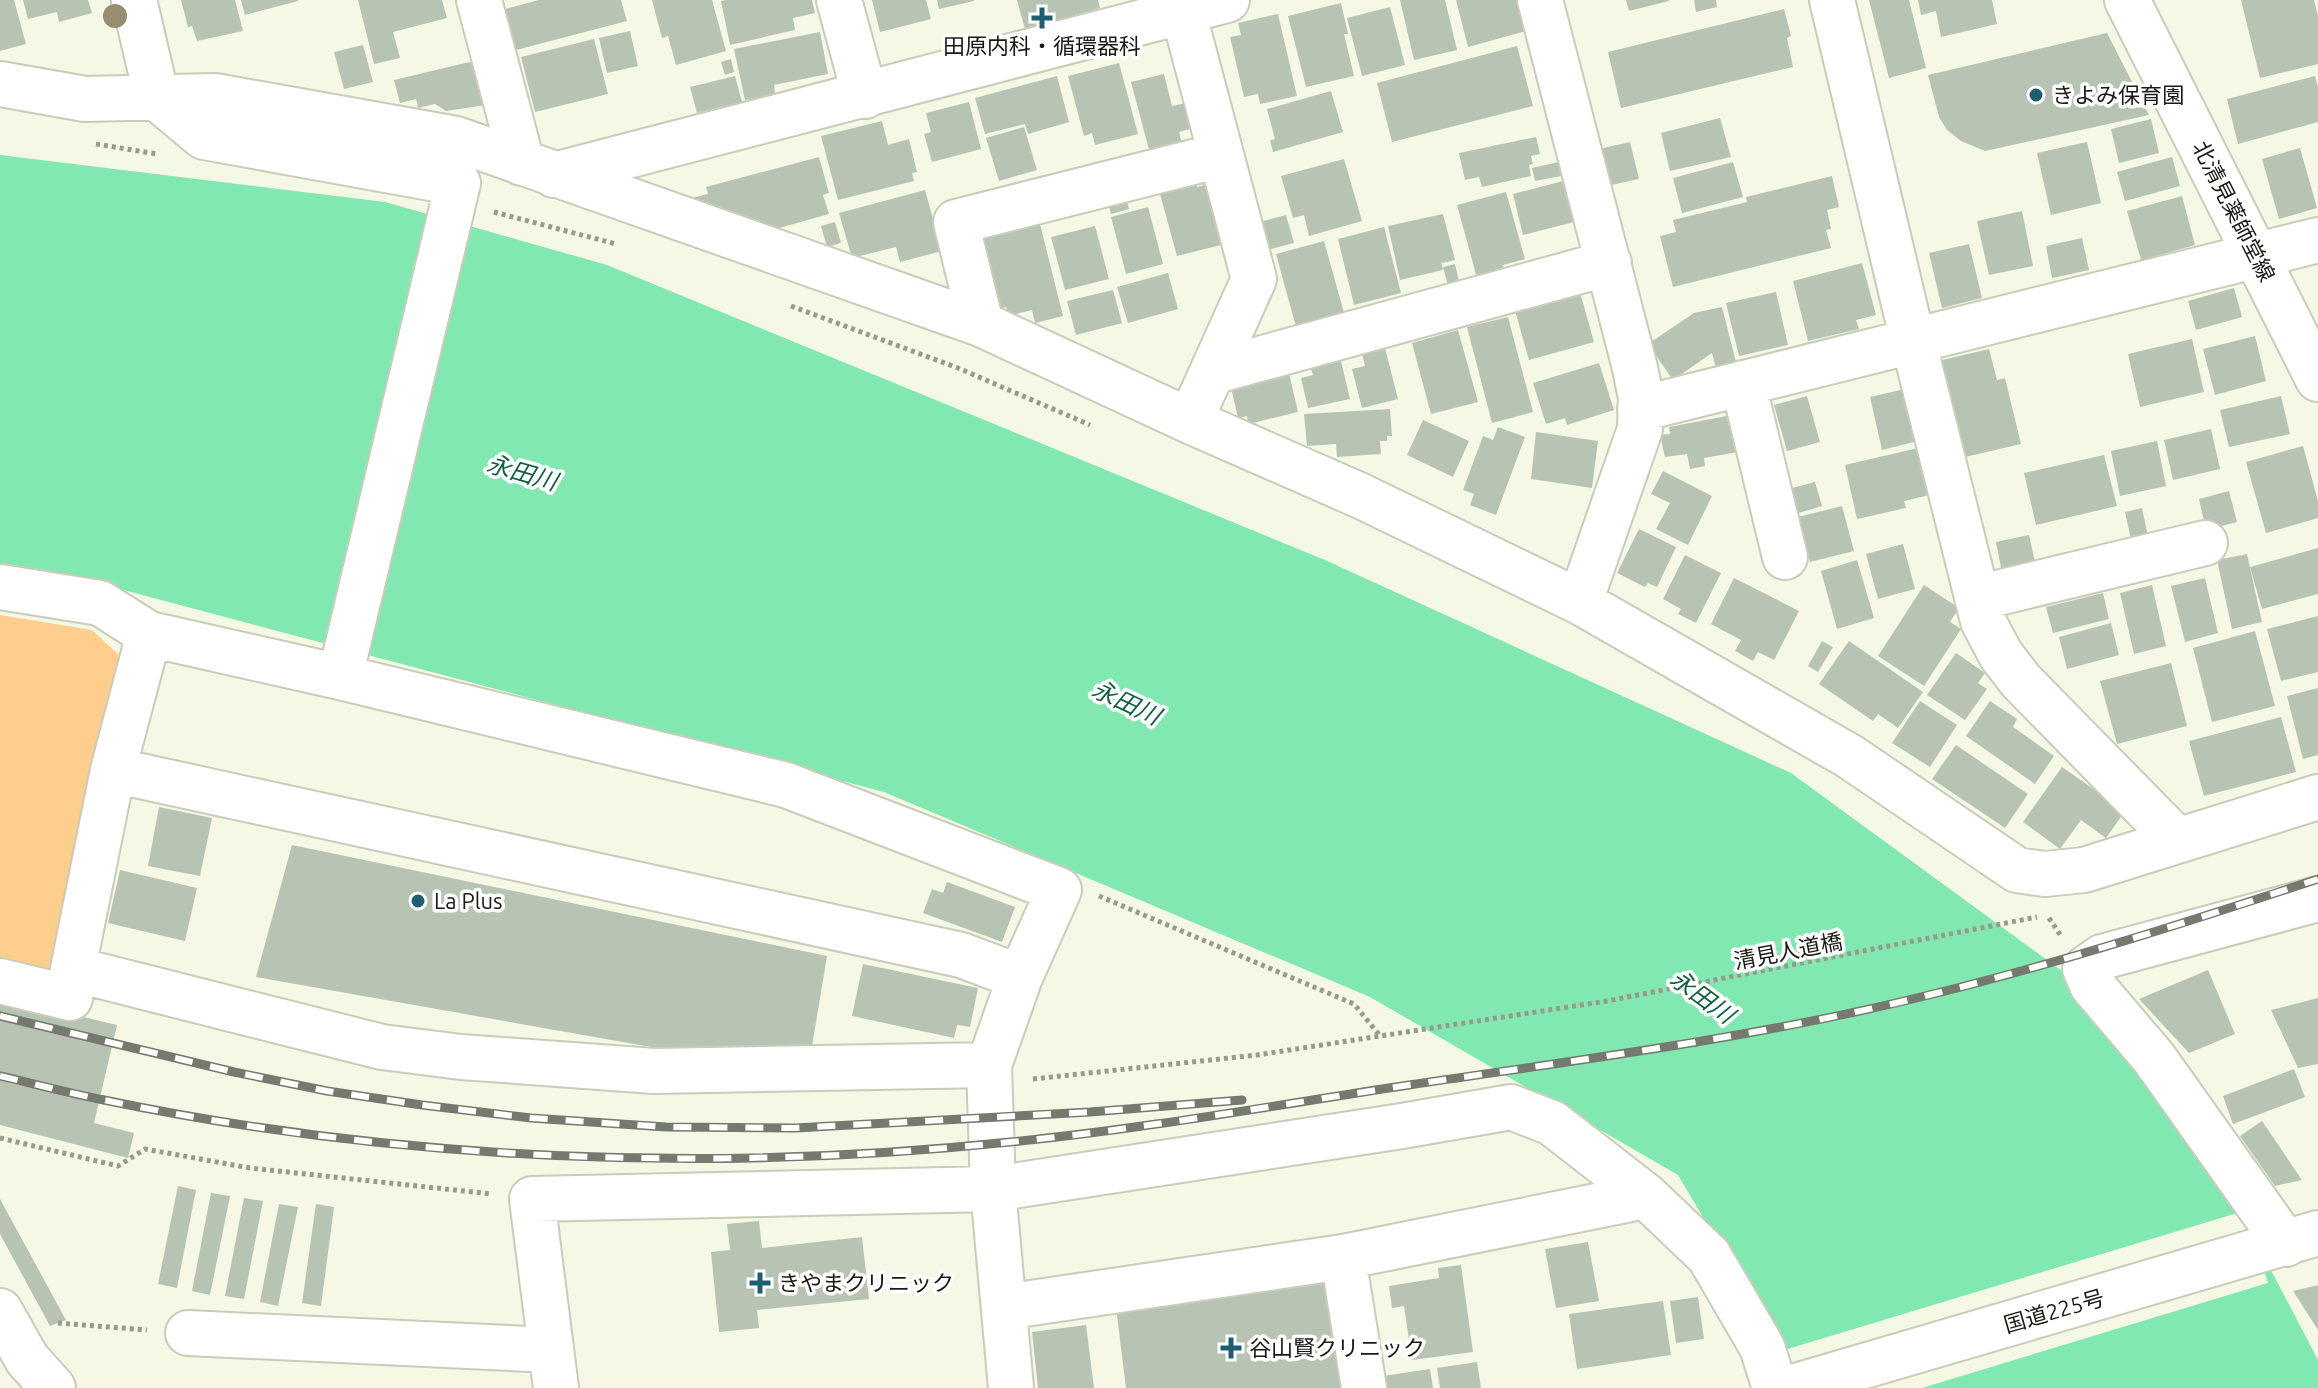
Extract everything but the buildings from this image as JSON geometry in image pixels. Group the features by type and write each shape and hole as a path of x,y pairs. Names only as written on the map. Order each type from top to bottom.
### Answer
{"main road":[{"path":"134,0 157,98 204,137 458,183 340,677"},
{"path":"479,0 538,169"},
{"path":"839,0 865,96"},
{"path":"538,169 865,96 1181,6 1227,0"},
{"path":"1540,0 1641,398 1640,429 1580,602"},
{"path":"1832,0 1983,621 2001,655 2021,681 2177,840"},
{"name":"北清見薬師堂線","path":"2127,0 2318,379"},
{"path":"1181,6 1254,279 1190,421"},
{"path":"0,84 85,99 215,96 456,139 981,324 1361,496 1580,602 1849,756 2017,870 2045,874 2084,870 2318,797"},
{"path":"981,324 956,222 1221,155"},
{"path":"1640,409 2318,240"},
{"path":"1212,372 1609,263"},
{"path":"1743,383 1785,557"},
{"path":"1977,598 2205,543"},
{"path":"0,587 100,603 149,634 786,785 1059,890 1020,977 990,1074 993,1189 1011,1388"},
{"path":"0,981 70,998 73,969 113,770 149,634"},
{"path":"113,770 961,955 1020,977"},
{"path":"2291,1242 2154,1058 2092,985 2085,969 2102,957 2318,899"},
{"path":"73,969 382,1047 461,1057 654,1071 990,1074"},
{"path":"188,1333 554,1369 532,1199 993,1189 1511,1107 1552,1123 1646,1196 1709,1256 1787,1387"},
{"path":"1004,1307 1343,1257 1646,1196"},
{"name":"国道225号","path":"1787,1387 2291,1242"},
{"path":"1343,1257 1364,1388"},
{"path":"0,1311 27,1365"}],"path":[{"path":"85,143 158,154"},
{"path":"452,208 622,246"},
{"path":"783,303 958,368 1100,430"},
{"path":"1059,890 1088,892 1354,1004 1381,1037"},
{"name":"清見人道橋","path":"990,1074 1257,1055 1381,1037 1607,1001 2032,919"},
{"path":"0,1138 118,1166 145,1149 250,1168 532,1199"},
{"path":"58,1323 188,1333"}],"shaded area":[{"path":"0,615 92,630 119,655 50,975 0,962"}],"water":[{"name":"永田川","path":"0,155 385,202 607,265 1325,560 1791,773 2069,976 2195,1125 2318,1360 2318,1388 1804,1388 1678,1175 1370,997 884,792 52,571 0,563"}],"pier":[{"path":"2244,1211 2268,1283 1922,1388 1803,1388 1781,1351"}],"railway":[{"path":"0,1076 215,1121 328,1137 441,1148 556,1156 670,1158 897,1152 1160,1124 1803,1023 1933,994 2030,968 2318,879"},
{"path":"0,1016 327,1091 531,1118 666,1127 795,1128 1090,1112 1242,1100"}],"place":[{"name":"田原内科・循環器科","path":"1042,18"},
{"name":"きよみ保育園","path":"2036,95"},
{"name":"La Plus","path":"418,901"},
{"name":"きやまクリニック","path":"760,1283"},
{"name":"谷山賢クリニック","path":"1231,1348"}]}
